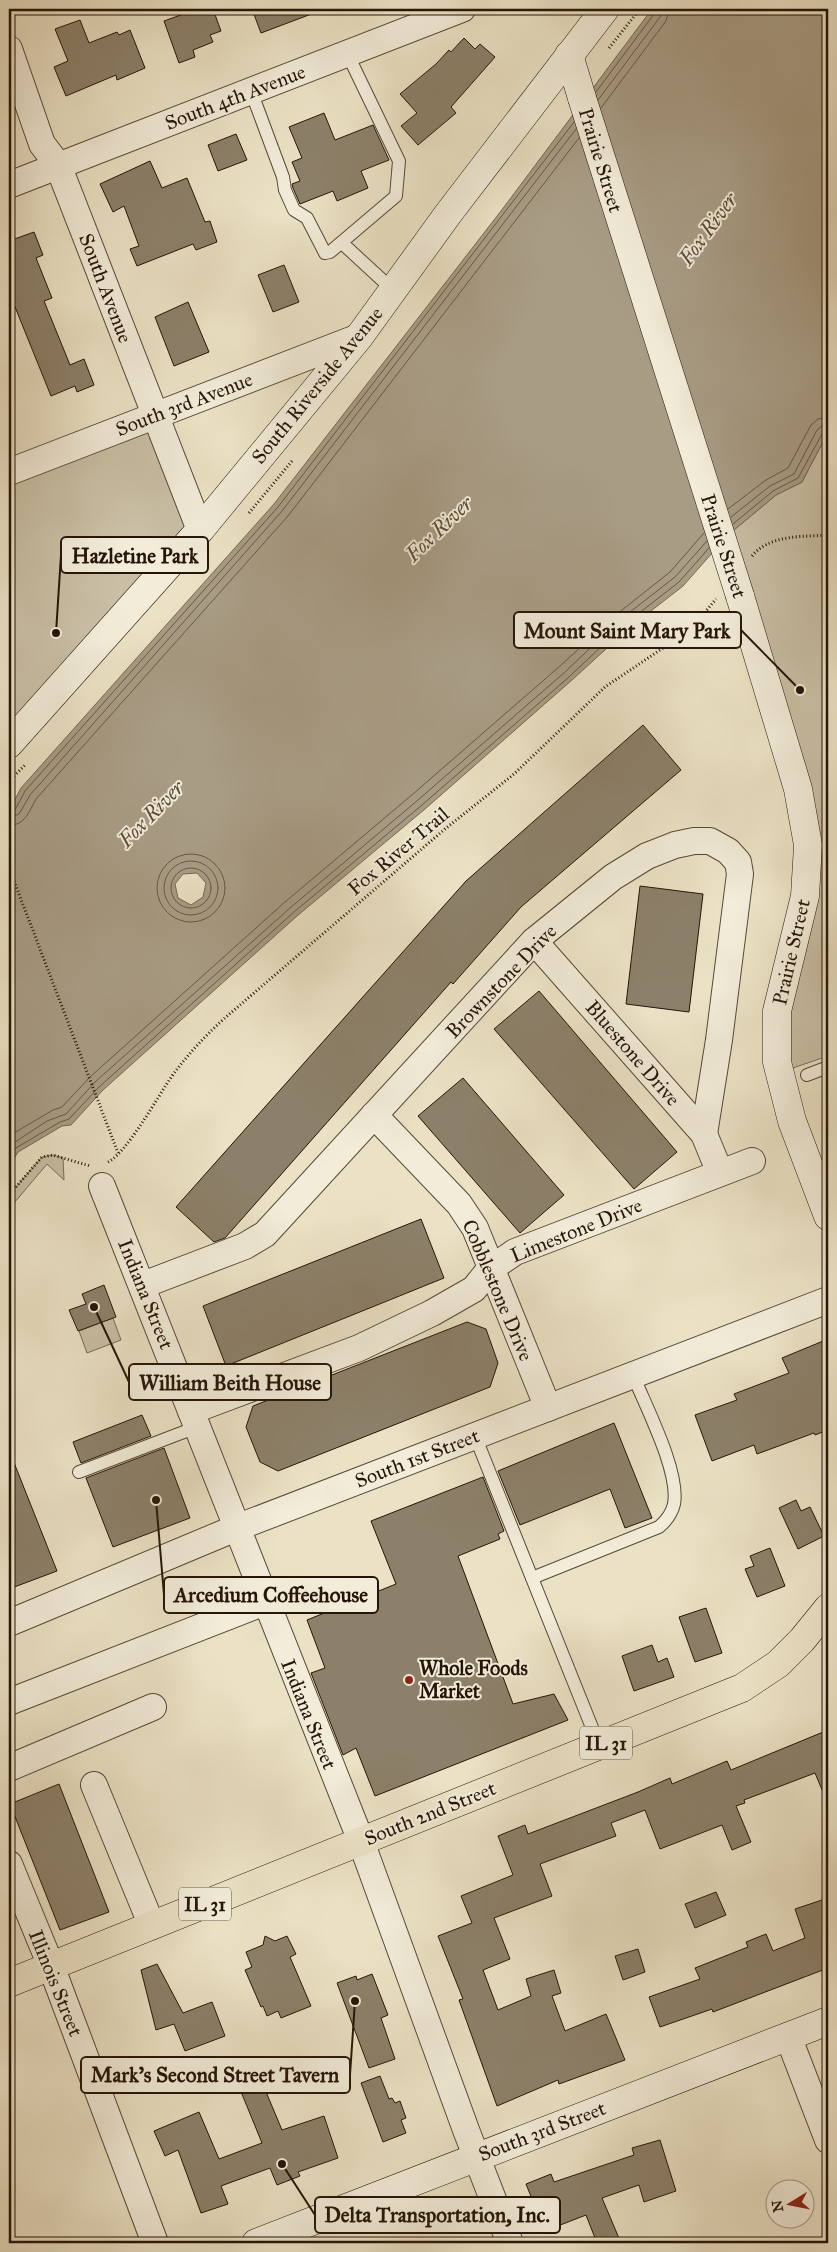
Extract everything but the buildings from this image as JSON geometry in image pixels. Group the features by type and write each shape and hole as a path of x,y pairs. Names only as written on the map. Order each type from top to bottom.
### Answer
{"main road":[{"name":"South 2nd Street","path":"9,1983 742,1688 778,1664 802,1640 828,1608"}],"street":[{"name":"South 4th Avenue","path":"9,185 462,9"},
{"name":"South Riverside Avenue","path":"9,744 200,530 359,337 448,214 605,9"},
{"name":"South Avenue","path":"9,49 42,144 58,165 200,530"},
{"name":"Prairie Street","path":"569,55 730,596 798,789 808,844 805,896 777,1011 777,1062 792,1121 828,1216"},
{"name":"South 3rd Avenue","path":"9,472 155,414 359,337"},
{"name":"Brownstone Drive","path":"143,1285 245,1246 264,1234 534,941 613,877 647,856 675,845 694,841 710,842 728,851 738,862 740,874 738,904 704,1134"},
{"name":"Bluestone Drive","path":"534,941 704,1134 720,1173"},
{"name":"Cobblestone Drive","path":"374,1116 459,1204 475,1228 490,1269 548,1408"},
{"name":"Limestone Drive","path":"194,1419 432,1314 474,1289 490,1269 515,1252 752,1161"},
{"name":"Indiana Street","path":"100,1172 236,1528 360,1842 510,2243"},
{"name":"South 1st Street","path":"9,1623 236,1528 828,1300"},
{"path":"9,1702 265,1602"},
{"path":"9,1768 153,1707"},
{"path":"94,1785 152,1926"},
{"name":"Illinois Street","path":"9,1864 51,1966 156,2243"},
{"name":"South 3rd Street","path":"256,2243 828,2020"},
{"path":"788,2036 828,2140"}],"lane":[{"path":"251,91 283,177 284,190 294,210 307,218 325,253 330,252 396,196 399,161 347,53"},
{"path":"342,243 393,290"},
{"path":"807,1075 828,1067"},
{"path":"532,1578 659,1527 667,1520 674,1505 675,1488 670,1467 633,1375"},
{"path":"79,1472 194,1419"},
{"path":"475,1436 599,1745"}],"path":[{"path":"748,561 761,547 783,538 828,535"},
{"name":"Fox River Trail","path":"100,1172 118,1154 195,1046 226,1016 430,842 514,774 605,687 663,648 730,596"},
{"path":"9,868 118,1154"},
{"path":"9,1195 42,1157 53,1155 100,1172"}],"shaded area":[{"path":"151,423 196,533 9,732 9,478"},
{"path":"828,432 828,1056 787,1070 787,1008 814,900 728,535 776,495 802,482"},
{"path":"53,1155 63,1158 64,1180 47,1164 9,1209 9,1195 42,1157"},
{"path":"113,1318 121,1340 87,1353 79,1331"}],"water":[{"name":"Fox River","path":"652,9 828,9 828,432 802,482 776,495 728,535 683,586 629,628 425,809 297,916 103,1090 71,1125 62,1126 18,1152 9,1167 9,811 21,788 274,504 501,211","holes":["197,873 206,883 203,897 191,905 178,898 175,884 183,874"]}],"place":[{"name":"Hazletine Park","path":"56,633"},
{"name":"Mount Saint Mary Park","path":"800,690"},
{"name":"William Beith House","path":"94,1307"},
{"name":"Arcedium Coffeehouse","path":"156,1500"},
{"name":"Whole Foods Market","path":"409,1680"},
{"name":"Mark's Second Street Tavern","path":"355,2001"},
{"name":"Delta Transportation, Inc.","path":"282,2164"}]}
